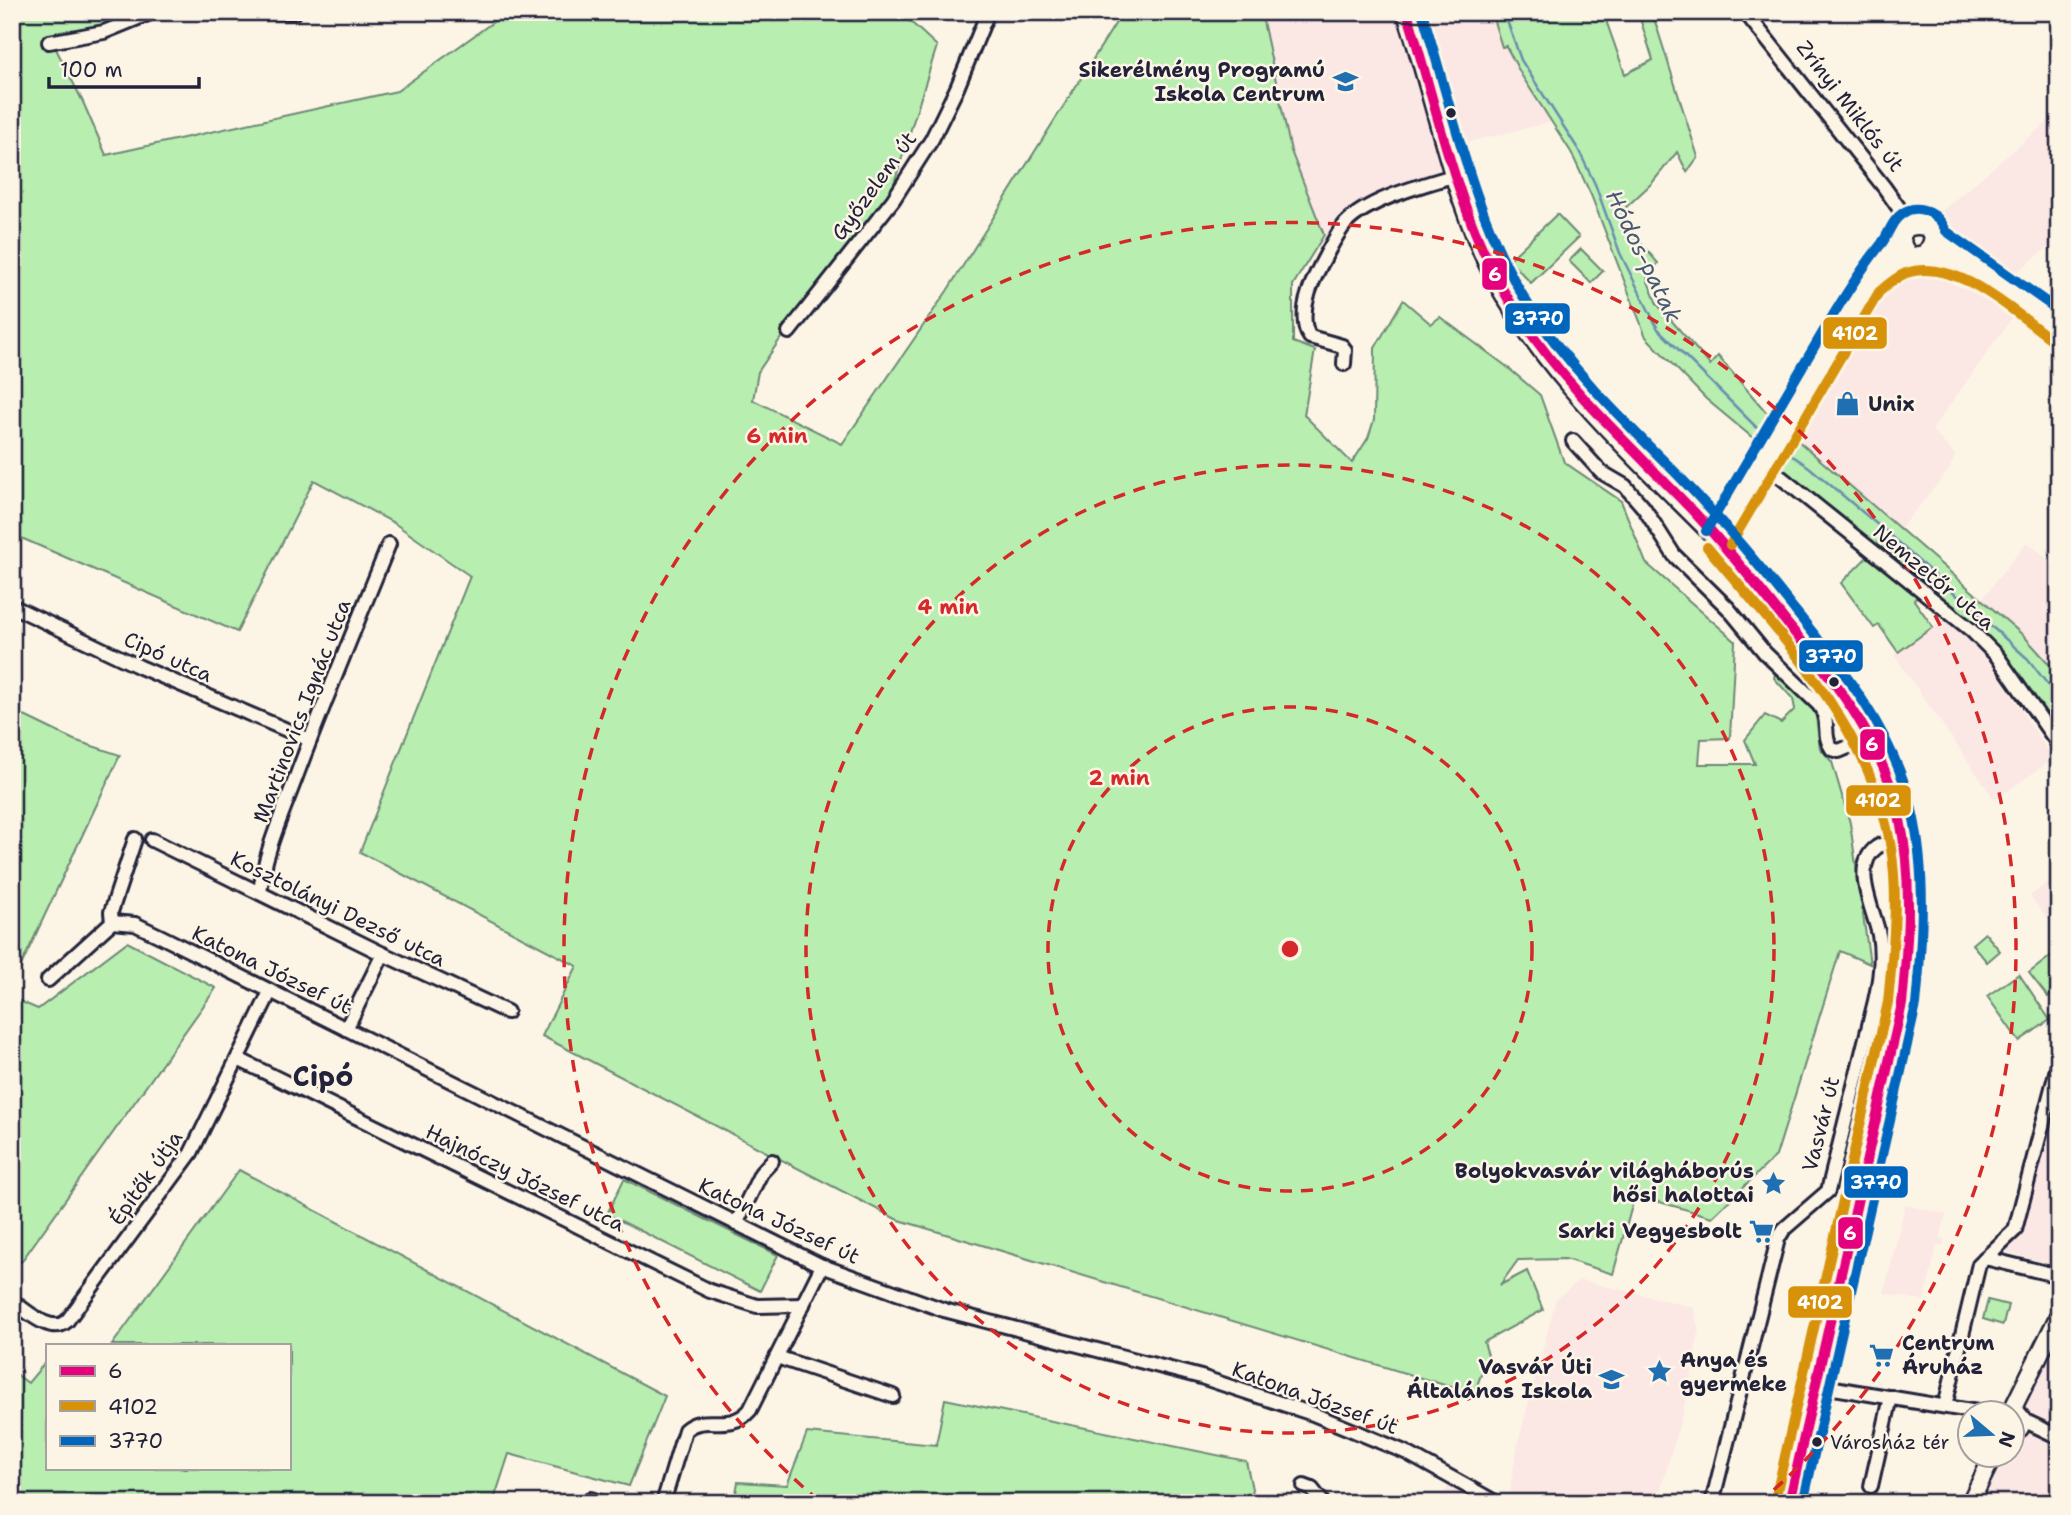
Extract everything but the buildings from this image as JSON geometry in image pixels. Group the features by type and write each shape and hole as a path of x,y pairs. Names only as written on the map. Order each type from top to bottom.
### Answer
{"main road":[{"path":"1407,12 1456,175 1483,251 1520,318 1572,386 1718,538 1868,283 1901,239 1907,226 1918,223 1930,229 1924,251"},
{"path":"1901,239 1905,251 1924,251 1969,265 2059,328"},
{"path":"1868,283 1890,266 1924,251"},
{"path":"1689,508 1712,519 1720,518 1734,509"}],"street":[{"path":"49,42 104,32 153,12"},
{"path":"241,12 295,12"},
{"name":"Győzelem út","path":"789,332 893,200 932,139 957,88 988,12"},
{"name":"Zrínyi Miklós út","path":"1745,12 1907,217 1918,223"},
{"path":"1344,364 1345,350 1342,346 1310,337 1305,328 1306,299 1312,281 1342,228 1353,217 1402,191 1456,175"},
{"name":"Zrínyi Miklós út","path":"1891,196 1901,239"},
{"path":"1573,441 1601,472 1625,486 1644,508 1674,555 1727,608 1765,653 1819,705 1826,715 1826,736 1832,749 1839,751 1870,738"},
{"name":"Nemzetőr utca","path":"1764,458 1971,630 1997,656 2059,745"},
{"path":"1718,538 1829,675 1870,738 1890,785 1903,836 1909,884 1902,1004 1789,1503"},
{"name":"Martinovics Ignác utca","path":"260,893 268,853 389,544"},
{"name":"Cipó utca","path":"12,606 140,667 310,740"},
{"name":"Vasvár út","path":"1712,1503 1778,1239 1784,1229 1828,1191 1880,978 1880,937 1866,887 1865,867 1877,847 1903,836"},
{"path":"48,980 112,922 111,912 135,839"},
{"name":"Kosztolányi Dezső utca","path":"152,840 507,1013"},
{"name":"Katona József út","path":"112,922 135,924 822,1266 943,1310 1201,1377 1313,1414 1405,1452 1497,1503"},
{"path":"346,1029 383,954"},
{"name":"Építők útja","path":"12,1301 51,1325 62,1325 67,1321 191,1153 270,992"},
{"name":"Hajnóczy József utca","path":"237,1059 710,1291 757,1306 803,1305"},
{"path":"1945,1406 1979,1264 2015,1230 2059,1061"},
{"path":"736,1224 761,1173 772,1160"},
{"path":"1985,1258 2059,1276"},
{"path":"663,1503 685,1430 698,1422 732,1422 744,1417 756,1401 822,1266"},
{"path":"2022,1400 2030,1373 2059,1315"},
{"path":"777,1357 893,1396"},
{"path":"1816,1385 1955,1408"},
{"path":"1871,1486 1891,1397"},
{"path":"2025,1426 2059,1437"},
{"path":"1970,1503 1985,1470"},
{"path":"1304,1486 1312,1489 1323,1503"},
{"path":"584,1503 591,1499 603,1503"}],"shaded area":[{"name":"Sikerélmény Programú Iskola Centrum","path":"1261,12 1491,12 1502,46 1506,45 1552,122 1455,145 1460,166 1399,185 1345,214 1324,235 1291,151"},
{"path":"2057,114 2059,239 2009,278 2029,294 1932,430 1955,455 1949,470 1899,530 1796,439 1803,419 1846,350 1900,278 1953,232 1938,214"},
{"path":"2027,542 2059,568 2059,675 2024,636 1981,600"},
{"path":"1946,618 1963,632 1990,662 2053,759 1995,800 1894,655"},
{"path":"2050,881 2059,893 2059,915 2050,922 2030,896"},
{"path":"2059,1061 2059,1266 1995,1249 2015,1230"},
{"path":"1905,1205 1946,1214 1940,1238 1944,1239 1942,1246 1937,1246 1924,1301 1884,1293"},
{"name":"Vasvár Úti Általános Iskola","path":"1580,1280 1693,1307 1699,1330 1688,1393 1657,1503 1516,1503 1511,1498 1518,1443 1556,1299"},
{"path":"2059,1304 2059,1503 1963,1503 1978,1470 2025,1470 2025,1400 2012,1400"},
{"path":"1449,1486 1477,1503 1436,1503"}],"green space":[{"path":"12,12 132,12 54,45 106,155 397,91 507,12 900,12 937,46 890,196 791,323 758,372 753,400 842,444 947,291 1117,21 1130,12 1261,12 1291,151 1324,235 1293,285 1293,342 1315,350 1304,415 1352,463 1368,438 1374,420 1375,348 1403,300 1431,324 1440,317 1540,395 1564,462 1621,501 1646,563 1735,641 1730,738 1701,739 1699,764 1755,764 1745,740 1765,715 1781,723 1795,709 1793,699 1774,678 1776,670 1815,709 1820,748 1832,762 1850,823 1870,964 1840,951 1776,1156 1712,1217 1635,1195 1613,1274 1565,1259 1518,1260 1500,1285 1527,1271 1543,1310 1484,1342 1488,1355 1474,1394 896,1219 542,1036 577,966 360,852 470,576 394,523 314,480 237,632 12,534"},
{"path":"1491,12 1603,12 1625,74 1653,60 1638,12 1652,12 1698,157 1687,172 1677,152 1652,183 1622,211 1629,236 1632,233 1658,263 1647,279 1657,304 1710,365 1718,356 1773,420 1770,426 1794,442 1796,439 2024,636 2059,675 2059,735 2004,655 1969,620 1782,471 1783,463 1706,399 1646,337 1591,195 1571,152 1506,46 1502,47"},
{"path":"1557,214 1579,237 1531,283 1509,260"},
{"path":"1581,249 1603,271 1591,283 1569,261"},
{"path":"1868,556 1918,595 1914,600 1933,627 1898,652 1879,625 1874,628 1841,583"},
{"path":"12,710 74,740 120,755 12,985"},
{"path":"1985,933 2000,951 1987,962 1972,944"},
{"path":"127,942 216,988 21,1262 12,1255 12,998 38,1009"},
{"path":"2056,952 2059,955 2059,988 2048,997 2029,973"},
{"path":"2019,974 2050,1020 2019,1041 1987,996"},
{"path":"239,1170 665,1396 629,1486 509,1454 493,1503 12,1503 12,1371 28,1383 46,1361 46,1470 290,1470 290,1344 113,1344"},
{"path":"624,1179 778,1255 760,1291 607,1214"},
{"path":"1988,1300 2008,1305 2003,1325 1983,1319"},
{"path":"945,1399 1246,1461 1255,1503 734,1503 738,1482 787,1485 807,1433 936,1445"}],"waterway":[{"name":"Hódos-patak","path":"1504,12 1521,60 1578,149 1595,184 1620,253 1658,329 1767,438"},
{"name":"Hódos-patak","path":"1781,448 1809,467 1885,531 2028,659 2059,699"}],"transit line":[{"name":"6","path":"1407,12 1466,209 1500,284 1521,319 1581,395 1719,540 1841,692 1881,763 1899,815 1908,885 1902,1004 1789,1503"},
{"name":"3770","path":"1422,12 1479,202 1511,275 1531,309 1581,374 1722,522 1848,678 1892,754 1912,810 1921,883 1916,1005 1803,1503"},
{"name":"3770","path":"1706,531 1840,305 1893,223 1903,213 1916,209 1934,215 1946,231 2059,311"},
{"name":"4102","path":"1730,545 1879,292 1895,279 1906,273 1925,270 1944,272 1964,279 2002,302 2051,339"},
{"name":"4102","path":"1707,547 1799,658 1852,738 1872,781 1887,826 1894,874 1894,922 1888,1002 1775,1500"}],"place":[{"name":"Sikerélmény Programú Iskola Centrum","path":"1345,82"},
{"name":"Unix","path":"1848,404"},
{"name":"Bolyokvasvár világháborús hősi halottai","path":"1774,1183"},
{"name":"Sarki Vegyesbolt","path":"1762,1231"},
{"name":"Centrum Áruház","path":"1882,1355"},
{"name":"Anya és gyermeke","path":"1660,1372"},
{"name":"Vasvár Úti Általános Iskola","path":"1612,1379"},
{"name":"Városház tér","path":"1817,1442"}],"district":[{"name":"Cipó","path":"323,1076"}]}
